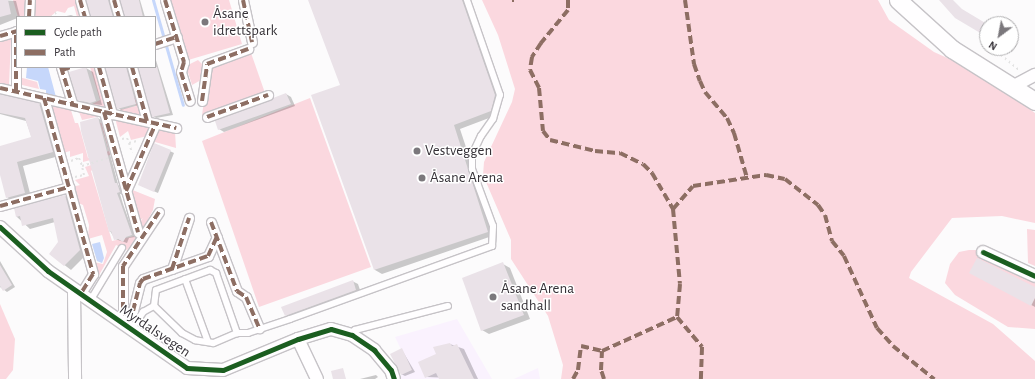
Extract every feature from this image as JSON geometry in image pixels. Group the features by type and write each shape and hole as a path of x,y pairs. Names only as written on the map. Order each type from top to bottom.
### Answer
{"main road":[{"path":"898,0 952,49 1035,101"}],"street":[{"path":"29,16 30,0"},
{"path":"80,0 85,16"},
{"path":"114,0 119,16"},
{"path":"165,0 173,38 184,62 181,72 190,101"},
{"path":"202,101 207,64 250,45 243,0"},
{"path":"0,36 16,31 16,91"},
{"path":"156,44 173,38"},
{"path":"61,68 72,104"},
{"path":"99,68 116,156 138,232"},
{"path":"126,191 149,138 152,122 132,68"},
{"path":"1012,87 1032,76"},
{"path":"0,88 176,128"},
{"path":"207,117 268,95"},
{"path":"44,98 93,274 82,295 75,379"},
{"path":"0,206 68,183"},
{"path":"159,212 123,266 123,314 133,311 140,283 143,279 208,256 217,237"},
{"path":"172,269 189,218"},
{"path":"211,222 236,291 246,297 259,328"},
{"name":"Myrdalsvegen","path":"0,227 48,271 131,330 187,373 223,370 298,339 331,329 352,335 384,359 394,379"},
{"path":"982,252 1035,276"},
{"path":"298,339 317,379"}],"lane":[{"path":"154,306 182,333 195,340 213,343 237,333 259,328 492,246 493,226 472,169 472,155 481,136 493,119 500,95 467,0"},
{"path":"82,295 122,248"},
{"path":"154,306 156,290 210,270 216,273 237,333"},
{"path":"185,279 208,342"},
{"path":"131,330 143,312 154,306"},
{"path":"352,335 355,330 448,306"}],"path":[{"path":"52,16 57,12"},
{"path":"1002,56 1032,76"},
{"path":"118,133 120,140 127,138 129,143 149,138"},
{"path":"82,166 116,156"},
{"path":"62,163 80,158 84,175 68,183"}],"shaded area":[{"path":"13,0 27,0 26,16 18,16"},
{"path":"32,0 78,0 83,16 77,16 74,6 68,8 65,13 57,11 51,16 31,16"},
{"name":"Åsane idrettspark","path":"168,0 229,0 242,44 185,61"},
{"path":"482,0 878,0 889,20 934,52 974,70 1035,113 1035,223 1002,216 952,218 911,272 909,278 993,324 1035,361 1035,379 561,379 563,365 548,316 511,259 511,240 483,175 484,162 512,102 515,89 498,35"},
{"path":"11,39 9,85 0,83 0,42"},
{"path":"251,53 265,93 202,115 209,67"},
{"path":"198,60 202,64 201,80 192,85 186,66"},
{"path":"90,68 96,68 108,110 90,105 100,100"},
{"path":"19,77 37,82 39,89 18,84"},
{"path":"138,97 144,118 115,111 136,106 134,98"},
{"path":"310,98 371,267 259,307 202,141"},
{"path":"49,103 70,107 75,123 78,123 88,158 109,151 100,123 103,122 101,116 82,120 78,109 103,115 114,154 83,162 83,153 70,157 70,151 63,153"},
{"path":"115,118 151,126 147,136 131,140 128,131 120,137"},
{"path":"156,127 175,132 176,148 155,142 152,146 149,144"},
{"path":"101,162 91,171 112,241 139,235 127,250 116,245 94,284 91,283 93,262 103,264 107,252 102,235 88,239 89,225 83,205 76,202 72,187 80,185 75,180 89,176 85,167"},
{"path":"130,189 155,199 153,210 142,231 138,225 143,218 138,222"},
{"path":"1027,229 1035,230 1035,266 1028,263"},
{"path":"977,250 1035,282 1035,329 1008,327 955,295 945,283 950,264 959,252"},
{"path":"0,304 15,339 13,370 6,379 0,379"},
{"path":"457,319 492,379 401,379 400,375 411,370 395,337"},
{"path":"538,368 540,379 514,379"}],"water":[{"path":"27,68 48,68 56,97 46,94 46,90 40,89 38,81 26,78"},
{"path":"100,242 104,258 102,263 97,261 92,244"}],"building":[{"path":"0,0 8,0 11,14 0,17"},
{"path":"86,0 108,0 113,16 91,16"},
{"path":"120,0 139,0 143,16 125,16"},
{"name":"Åsane Arena","path":"308,0 462,0 495,95 491,111 454,125 488,232 374,270 311,95 340,85"},
{"path":"939,0 953,0 962,9 979,19 979,32 955,18"},
{"path":"157,67 170,113 152,117 138,68"},
{"path":"86,68 96,101 90,103 77,100 69,72"},
{"path":"105,68 126,68 136,104 117,109"},
{"path":"286,93 291,104 218,130 215,121"},
{"path":"0,94 39,103 53,152 17,162 25,193 6,198 0,175 0,146 31,137 25,118 0,113"},
{"path":"98,117 115,183 117,183 120,192 117,193 132,235 126,237 123,242 118,239 114,240 111,231 109,232 81,131 80,122"},
{"path":"154,143 171,150 154,192 138,185"},
{"path":"65,195 80,250 64,266 49,254 58,242 53,218 22,226 20,216 16,217 14,208"},
{"path":"977,258 1035,287 1035,298 1031,306 969,273"},
{"name":"Åsane Arena sandhall","path":"503,262 524,315 481,331 462,278"},
{"path":"0,265 12,285 3,291 0,286"},
{"path":"353,280 356,290 285,316 281,307"},
{"path":"450,343 452,346 457,344 474,379 439,379 436,373 425,378 418,362 436,354 433,347"},
{"path":"402,348 412,370 401,375 390,354"},
{"path":"343,368 346,379 333,379 331,371"}],"waterway":[{"path":"153,0 183,105"}],"marked path":[{"path":"29,16 30,0"},
{"path":"80,0 85,16"},
{"path":"114,0 119,16"},
{"path":"165,0 184,62 181,72 190,101"},
{"path":"243,0 252,42"},
{"path":"568,0 568,10 541,43 532,57 530,70 539,88 543,131 550,140 595,151 620,153 643,164 652,173 673,209 693,186 766,175 785,179 818,205 825,215 832,241 844,256 877,328 893,346 934,379"},
{"path":"685,0 694,64 705,92 727,118 734,133 747,178"},
{"path":"0,36 16,31"},
{"path":"16,31 16,91"},
{"path":"156,44 177,37"},
{"path":"202,101 207,64 248,49"},
{"path":"61,68 72,103"},
{"path":"62,70 68,68"},
{"path":"99,68 112,114"},
{"path":"132,68 147,121"},
{"path":"0,88 104,112 138,232"},
{"path":"207,117 268,95"},
{"path":"44,98 93,274 80,295"},
{"path":"104,112 176,128"},
{"path":"126,191 156,123"},
{"path":"0,206 69,187"},
{"path":"673,209 680,284 677,317 702,347 701,379"},
{"path":"159,212 123,266 123,314 133,311 140,283 143,279 208,256 217,237"},
{"path":"172,269 189,218"},
{"path":"211,222 237,291 246,297 259,328"},
{"path":"604,379 601,370 602,351 677,317"},
{"path":"573,379 578,370 581,346 602,351"}],"cycle path":[{"path":"0,227 48,271 187,368 223,370 298,339 331,329 352,335 374,350 391,370 394,379"},
{"path":"983,252 1035,276"}],"place":[{"name":"Åsane idrettspark","path":"205,22"},
{"name":"Vestveggen","path":"417,151"},
{"name":"Åsane Arena","path":"422,178"},
{"name":"Åsane Arena sandhall","path":"493,297"}]}
